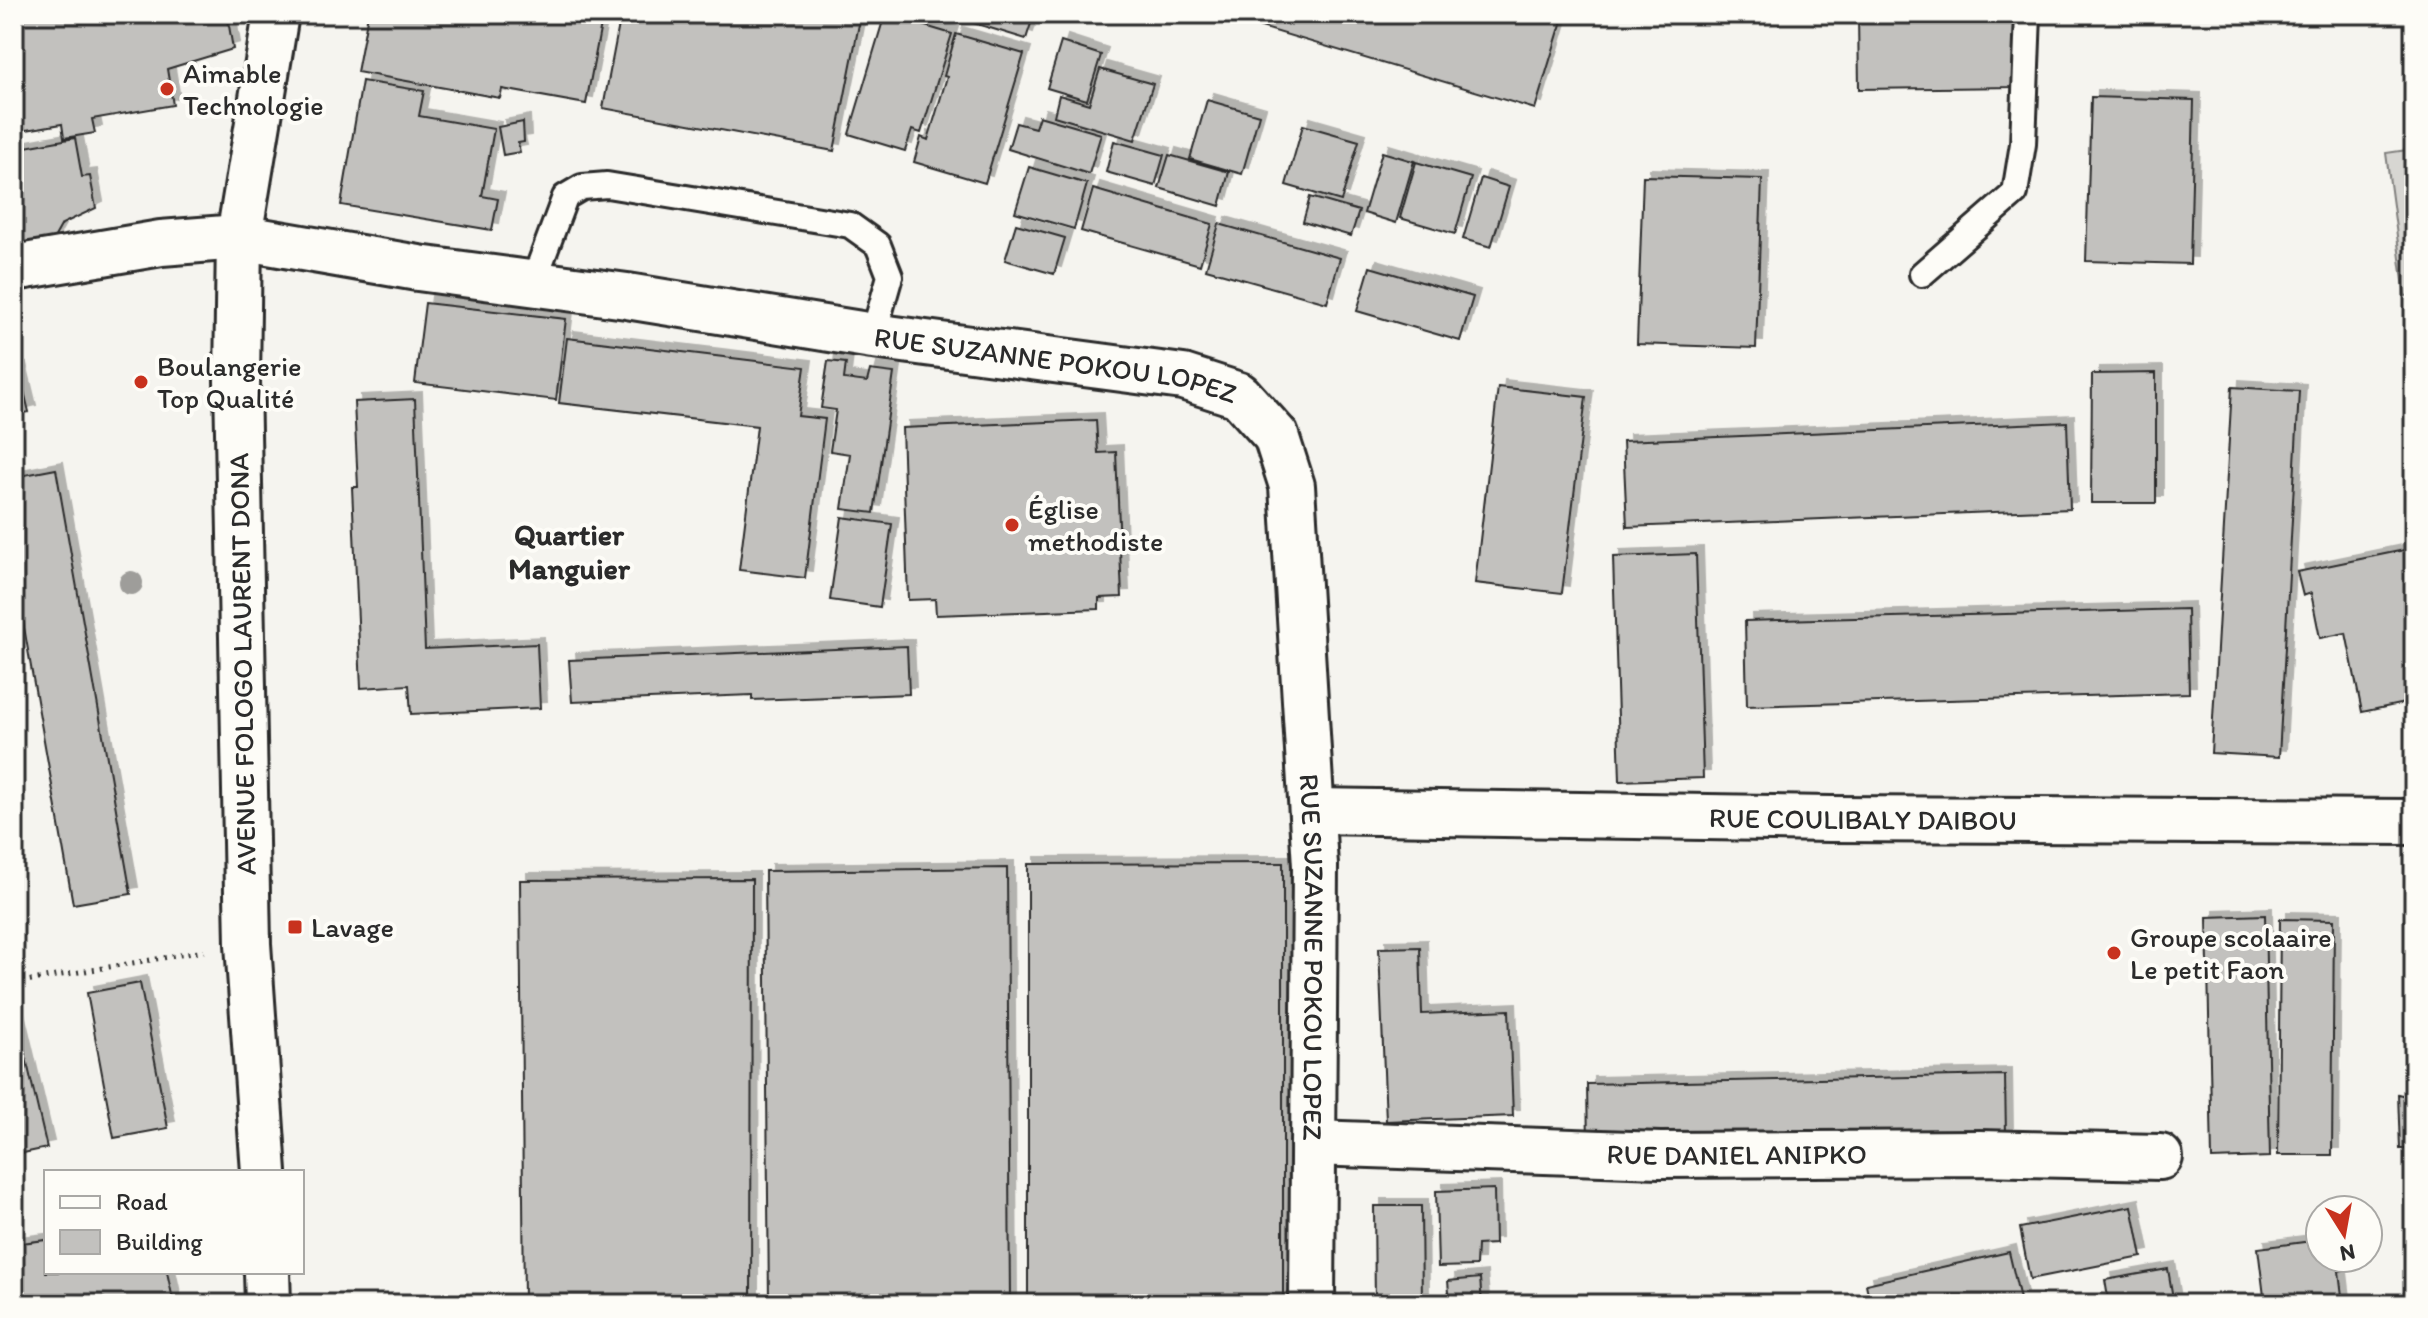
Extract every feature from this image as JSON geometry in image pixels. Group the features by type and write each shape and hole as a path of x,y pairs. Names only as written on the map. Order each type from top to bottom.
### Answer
{"street":[{"name":"AVENUE FOLOGO LAURENT DONA","path":"264,1170 248,944 237,381 239,237 276,14"},
{"name":"RUE SUZANNE POKOU LOPEZ","path":"14,268 161,243 239,237 418,268 873,336 1183,377 1239,395 1276,436 1292,486 1313,811 1312,1304"},
{"name":"RUE COULIBALY DAIBOU","path":"1313,811 1830,819 2414,822"},
{"name":"RUE DANIEL ANIPKO","path":"1313,1143 1660,1155 1980,1153 2160,1157"},
{"path":"267,1274 268,1304"}],"lane":[{"path":"1922,274 2015,193 2023,144 2028,14"},
{"path":"533,283 565,197 582,187 607,185 850,225 878,245 890,276 873,336"}],"path":[{"path":"14,983 248,944"}],"shaded area":[{"path":"2414,149 2414,295 2405,296 2386,153"}],"building":[{"path":"14,14 227,14 233,49 167,69 173,105 92,119 95,133 64,138 62,124 14,132"},
{"path":"368,14 603,14 586,104 502,89 500,98 357,72"},
{"path":"621,14 861,14 834,151 603,108"},
{"path":"885,14 952,34 921,133 912,130 905,151 849,134"},
{"path":"944,14 1034,14 1026,39"},
{"path":"1218,14 1564,14 1535,109"},
{"path":"1858,14 2015,14 2016,87 1859,89"},
{"path":"956,34 1024,54 985,183 914,162 921,137 928,140"},
{"path":"1061,42 1101,55 1087,100 1047,88"},
{"path":"1100,69 1153,84 1135,140 1054,116 1059,95 1089,104"},
{"path":"362,81 424,91 419,116 494,129 482,196 498,199 492,230 341,205"},
{"path":"2091,97 2194,100 2190,264 2086,261"},
{"path":"1207,100 1259,115 1242,174 1190,159"},
{"path":"1039,116 1101,134 1089,174 1008,149 1016,123 1035,128"},
{"path":"523,122 524,142 518,143 520,152 503,155 498,127"},
{"path":"1303,125 1359,141 1341,201 1286,185"},
{"path":"75,138 82,177 90,176 96,208 62,224 53,240 14,247 14,149"},
{"path":"1114,141 1164,155 1155,186 1106,172"},
{"path":"1382,152 1414,161 1396,223 1364,213"},
{"path":"1169,155 1229,172 1220,206 1159,188"},
{"path":"1416,162 1471,178 1455,234 1400,218"},
{"path":"1029,167 1087,184 1074,229 1015,212"},
{"path":"1643,176 1762,179 1756,348 1637,344"},
{"path":"1481,178 1509,187 1491,247 1463,239"},
{"path":"1093,189 1212,224 1200,265 1081,231"},
{"path":"1310,197 1359,211 1351,236 1303,222"},
{"path":"1016,224 1065,238 1054,274 1005,260"},
{"path":"1219,224 1340,258 1327,303 1206,269"},
{"path":"1370,267 1473,297 1460,341 1357,311"},
{"path":"425,303 566,319 556,400 415,383"},
{"path":"567,338 805,367 798,416 825,419 805,578 739,570 757,426 559,403"},
{"path":"828,361 846,363 844,379 867,382 870,370 894,373 874,513 842,509 850,454 830,451 836,410 821,408"},
{"path":"19,370 29,412 14,416 14,371"},
{"path":"2156,373 2156,503 2091,503 2092,374"},
{"path":"1498,387 1586,397 1562,593 1475,583"},
{"path":"2232,387 2299,391 2279,757 2211,753"},
{"path":"415,399 425,649 537,644 540,708 411,714 409,685 361,688 352,487 358,487 354,402"},
{"name":"Église methodiste","path":"1096,420 1098,453 1116,452 1122,597 1099,598 1099,609 936,615 935,599 908,600 902,428"},
{"path":"2067,422 2070,509 1627,527 1623,441"},
{"path":"56,469 131,894 73,904 14,571 14,477"},
{"path":"842,517 892,524 880,607 830,600"},
{"path":"2414,548 2414,701 2362,712 2346,633 2320,638 2311,593 2303,596 2297,572"},
{"path":"1696,554 1703,778 1620,781 1613,557"},
{"path":"2187,609 2189,693 1747,706 1745,621"},
{"path":"907,646 909,694 752,700 752,695 572,702 569,660"},
{"path":"1283,863 1283,1304 1028,1304 1028,864"},
{"path":"1007,868 1010,1304 769,1304 765,871"},
{"path":"752,879 751,1304 524,1304 520,880"},
{"path":"2265,915 2270,1157 2212,1159 2207,917"},
{"path":"2280,919 2334,920 2332,1155 2278,1155"},
{"path":"1420,947 1422,1014 1509,1010 1513,1116 1386,1121 1379,948"},
{"path":"140,983 168,1128 114,1138 87,993"},
{"path":"14,1007 47,1148 14,1155"},
{"path":"2005,1075 2006,1137 1588,1146 1587,1084"},
{"path":"2398,1094 2414,1098 2414,1149 2400,1149"},
{"path":"1494,1189 1495,1244 1477,1245 1476,1266 1438,1267 1436,1191"},
{"path":"1374,1206 1421,1206 1422,1304 1375,1304"},
{"path":"2132,1206 2142,1257 2030,1279 2020,1228"},
{"path":"44,1240 44,1274 167,1274 174,1304 106,1304 104,1298 14,1304 14,1244"},
{"path":"2304,1242 2304,1274 2339,1274 2343,1304 2265,1304 2258,1248"},
{"path":"2009,1252 2020,1299 1998,1304 1870,1304 1866,1284"},
{"path":"2168,1269 2174,1304 2109,1304 2105,1280"},
{"path":"1480,1278 1482,1304 1450,1304 1448,1281"}],"place":[{"name":"Aimable Technologie","path":"167,89"},
{"name":"Boulangerie Top Qualité","path":"141,382"},
{"name":"Église methodiste","path":"1012,525"},
{"name":"Lavage","path":"295,927"},
{"name":"Groupe scolaaire Le petit Faon","path":"2114,953"}],"district":[{"name":"Quartier Manguier","path":"569,551"}]}
